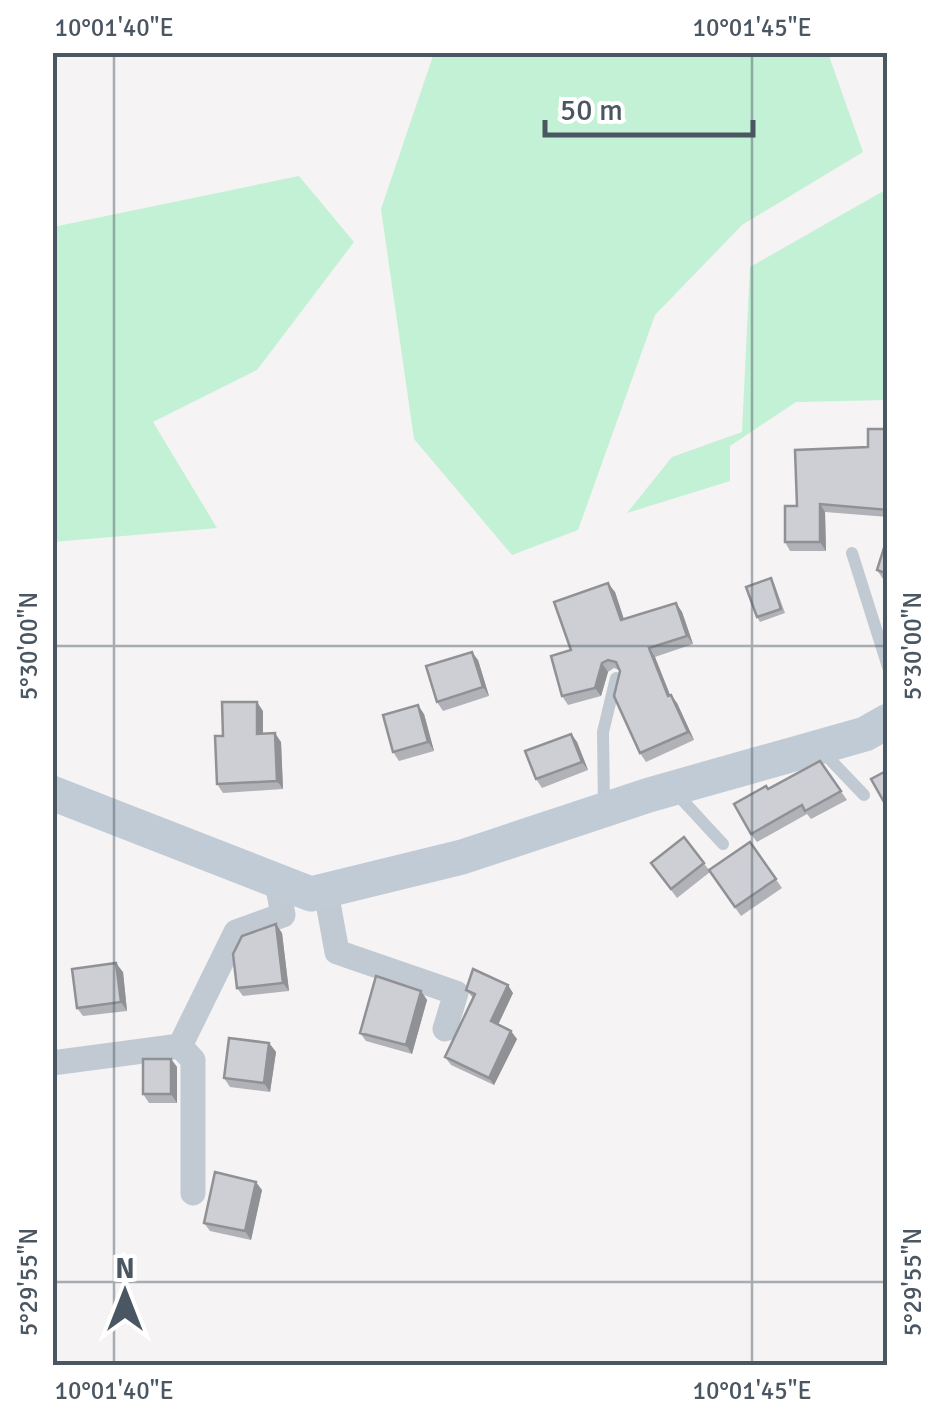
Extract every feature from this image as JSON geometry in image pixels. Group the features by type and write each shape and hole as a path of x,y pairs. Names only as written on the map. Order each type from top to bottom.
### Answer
{"street":[{"path":"52,793 311,894 462,857 672,788 865,734 888,721"},
{"path":"180,1046 236,932 283,915 277,882"},
{"path":"326,892 336,952 456,992 445,1029"},
{"path":"52,1063 180,1046"},
{"path":"180,1046 193,1060 193,1193"}],"lane":[{"path":"852,553 888,668"},
{"path":"604,810 603,732 616,678"},
{"path":"818,747 864,794"},
{"path":"672,788 724,844"}],"green space":[{"path":"434,53 828,53 863,152 742,225 655,315 578,530 512,555 414,439 381,209"},
{"path":"299,176 354,242 257,370 153,422 217,528 53,542 53,227"},
{"path":"887,189 887,400 796,402 730,446 730,481 627,513 672,457 742,432 750,267"}],"building":[{"path":"868,429 888,429 888,510 820,504 820,542 785,542 785,506 797,506 795,450 868,447"},
{"path":"888,535 888,574 877,570"},
{"path":"771,578 781,609 757,617 746,587"},
{"path":"608,583 621,620 676,603 687,636 649,648 688,732 640,753 614,696 620,671 616,662 602,663 595,688 562,696 551,656 571,650 554,602"},
{"path":"472,652 483,687 437,702 426,666"},
{"path":"222,702 257,702 257,734 275,733 277,781 217,784 215,736 223,736"},
{"path":"418,705 428,742 393,752 383,715"},
{"path":"571,734 582,762 536,779 525,751"},
{"path":"820,761 841,791 805,811 802,805 751,834 734,804"},
{"path":"888,770 888,809 871,779"},
{"path":"684,837 704,863 671,889 651,863"},
{"path":"750,842 776,879 735,907 709,870"},
{"path":"276,924 283,983 237,988 233,954 242,936"},
{"path":"116,963 121,1002 77,1008 72,969"},
{"path":"473,969 508,985 491,1021 511,1031 489,1078 445,1057 475,994 466,990"},
{"path":"376,976 421,991 406,1045 360,1033"},
{"path":"229,1038 269,1043 264,1083 224,1078"},
{"path":"143,1059 171,1059 171,1094 143,1094"},
{"path":"215,1172 256,1182 245,1231 204,1223"}]}
